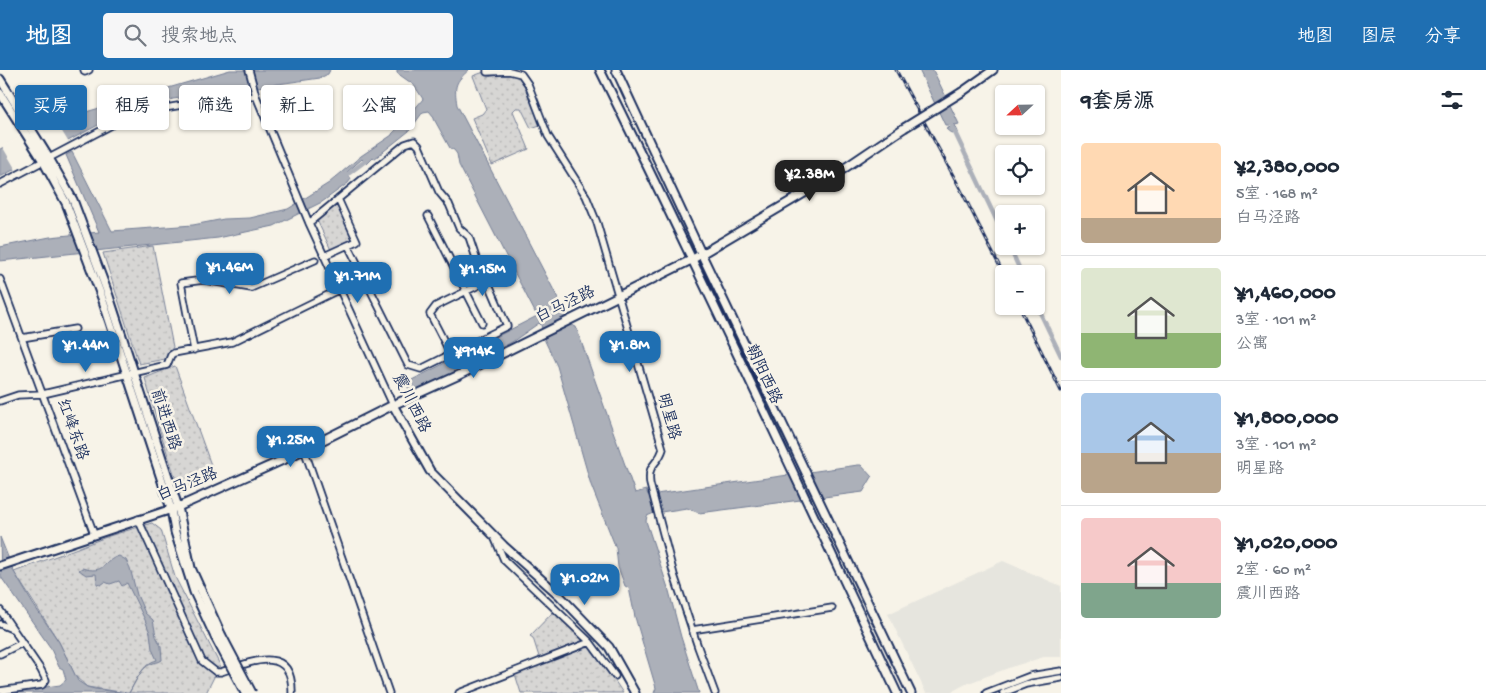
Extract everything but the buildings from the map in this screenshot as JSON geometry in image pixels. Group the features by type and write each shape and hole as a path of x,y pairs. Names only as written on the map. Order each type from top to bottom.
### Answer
{"main road":[{"name":"朝阳西路","path":"600,70 693,259 897,693"},
{"name":"朝阳西路","path":"616,70 701,254 911,693"},
{"name":"白马泾路","path":"0,566 174,508 457,376 693,259 832,176 993,70"},
{"name":"前进西路","path":"0,79 29,133"},
{"name":"前进西路","path":"0,93 73,200 80,229 102,298 130,373 174,508 191,568 218,636 245,693"},
{"name":"震川西路","path":"394,405 430,471 495,537 560,596 609,647 634,692"},
{"name":"前进西路","path":"218,636 252,693"}],"street":[{"path":"84,70 85,72 89,70"},
{"name":"震川西路","path":"249,70 256,96 304,212 394,405"},
{"name":"明星路","path":"487,71 515,71 521,74 528,84 548,136 586,196 597,223 663,449 661,456 650,468 649,473 674,575 715,693"},
{"path":"0,184 45,158 123,119 171,107 256,96"},
{"path":"309,223 405,144 414,141 419,146 439,192 449,204 459,228 469,237 480,270 487,281 507,326 421,369 408,365 348,245"},
{"path":"324,256 357,241 338,199"},
{"path":"428,216 482,323"},
{"path":"194,350 181,283 204,280 251,288 315,260"},
{"name":"红峰东路","path":"0,279 94,534"},
{"path":"447,347 430,314 436,306 487,281"},
{"path":"0,401 18,395 43,394 167,365 171,355 174,353 232,342 340,289"},
{"path":"22,338 75,329"},
{"path":"304,449 389,693"},
{"path":"138,520 202,660 216,672 255,660 277,661 286,666 290,674 292,693"},
{"path":"495,537 504,560 590,642 615,676"},
{"path":"692,630 832,608"},
{"path":"0,610 45,676 46,683 0,691"},
{"path":"0,624 12,629"},
{"path":"459,693 590,642"},
{"path":"0,654 22,643"},
{"path":"986,693 1030,676 1061,671"},
{"path":"1003,693 1026,684 1061,678"}],"shaded area":[{"path":"230,70 330,70 328,74 320,78 251,88 251,85 179,85 179,98 169,100 169,88"},
{"path":"397,70 469,70 458,81 456,89 457,105 572,325 576,327 635,493 646,490 648,495 650,495 657,517 654,513 647,516 646,521 699,693 654,693 656,688 635,617 629,588 625,586 618,567 616,548 591,485 557,366 545,341 541,325 539,323 512,342 412,395 406,383 537,316 459,165 457,154 450,148 429,111 423,112 415,123 415,109 423,99 415,85 397,73"},
{"path":"919,70 933,70 959,124 945,125"},
{"path":"484,72 488,77 509,74 520,78 530,97 540,125 531,128 521,108 516,108 513,111 529,149 492,165 472,118 482,114 486,109 473,76"},
{"path":"97,109 97,126 0,177 0,149 37,130 87,130 87,112"},
{"path":"955,125 958,132 952,134 946,129"},
{"path":"396,130 410,130 367,164 362,159 347,172 351,179 348,183 322,202 274,226 218,238 0,261 0,247 50,237 99,232 66,155 72,152 112,231 193,225 224,219 250,218 288,209 329,183 361,156"},
{"path":"336,203 353,239 331,250 317,220"},
{"path":"153,246 173,347 165,359 139,364 103,253"},
{"path":"175,366 215,476 180,492 145,378"},
{"path":"861,465 872,477 863,492 699,513 687,508 661,512 656,494"},
{"path":"152,523 161,530 175,577 220,665 206,693 127,693 87,687 76,677 59,642 14,572 109,536"},
{"path":"0,537 14,572 59,642 78,681 87,687 125,693 4,693 60,685 66,680 63,669 59,667 50,647 1,577"},
{"path":"119,556 126,560 145,613 153,620 156,636 161,646 162,660 159,662 147,666 152,662 157,660 152,649 150,633 145,620 127,583 122,586 119,581 110,584 105,582 101,585 97,584 96,574 86,575 79,570 82,568 90,570 100,569"},
{"path":"1003,561 1061,586 1061,657 1044,657 1011,667 966,684 949,693 926,693 888,614"},
{"path":"555,610 587,640 540,660 533,638 530,636"},
{"path":"590,644 623,693 521,693 515,674"}],"pier":[{"path":"35,130 61,130 69,143 16,170 2,146"}],"waterway":[{"path":"949,120 995,217"},
{"path":"344,177 368,159"},
{"path":"1013,255 1018,265"},
{"path":"1041,315 1061,356"}],"railway":[{"path":"896,70 999,265"},
{"path":"1023,315 1061,391"}]}
